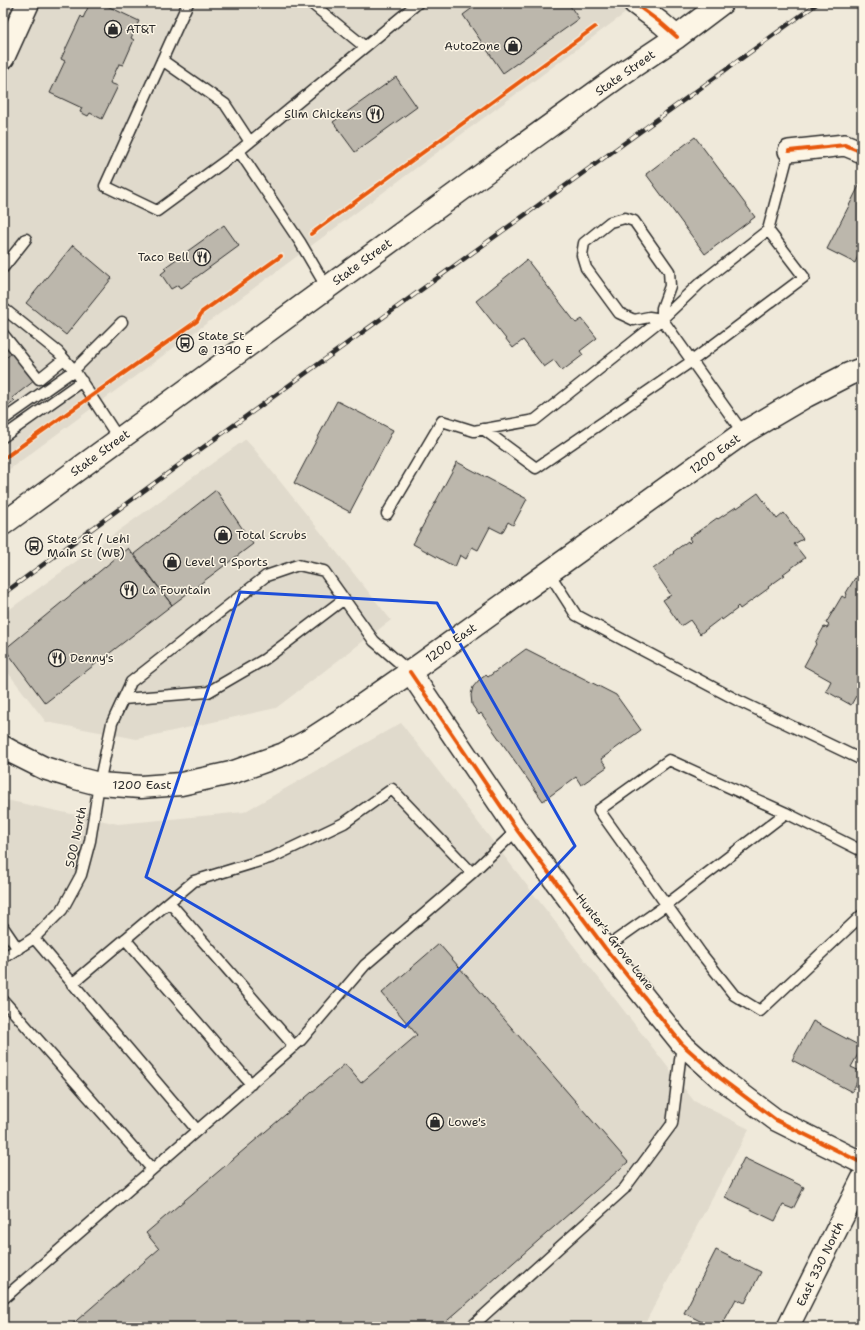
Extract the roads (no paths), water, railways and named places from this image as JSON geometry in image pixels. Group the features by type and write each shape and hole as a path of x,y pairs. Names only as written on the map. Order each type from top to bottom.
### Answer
{"main road":[{"path":"3,58 28,3"},
{"name":"State Street","path":"3,524 623,73 677,37 722,3"},
{"name":"1200 East","path":"3,746 44,768 99,784 141,787 181,784 231,773 284,754 321,732 410,672 743,433 806,396 862,369"}],"street":[{"path":"634,3 677,37"},
{"path":"789,151 845,144 862,152"},
{"name":"Hunter's Grove Lane","path":"410,672 517,830 605,948 682,1044 720,1078 776,1120 862,1163"},
{"name":"East 330 North","path":"788,1327 862,1179"}],"lane":[{"path":"188,3 105,186 157,211 239,151 418,3"},
{"path":"311,3 365,47"},
{"path":"162,60 225,104 250,142"},
{"path":"239,151 300,242 327,288"},
{"path":"387,514 442,421 474,431 535,420 662,319 699,284 768,230 789,151"},
{"path":"662,319 649,318 634,320 619,313 586,268 582,255 584,243 610,222 625,218 634,221 669,271 670,286 662,308 662,319 743,433"},
{"path":"483,429 536,468 692,361 804,277 768,230"},
{"path":"3,268 26,239"},
{"path":"3,308 58,352 82,381 120,439"},
{"path":"3,420 74,370 122,322"},
{"path":"3,334 39,378 64,359"},
{"path":"3,437 82,381"},
{"name":"500 North","path":"3,958 34,938 62,910 81,875 90,841 99,784 112,723 131,682 266,576 298,565 324,571 374,641 410,672"},
{"path":"549,573 576,615 737,700 862,760"},
{"path":"123,699 208,692 265,659 344,599"},
{"path":"862,851 786,813 669,760 599,810 700,952 734,995 760,1011 862,915"},
{"path":"72,984 194,881 273,857 344,823 392,789 472,873"},
{"path":"605,948 666,905 786,813"},
{"path":"3,1299 301,1040 365,965 472,873 517,830"},
{"path":"169,902 294,1046"},
{"path":"3,927 18,948"},
{"path":"34,938 197,1130"},
{"path":"125,939 251,1084"},
{"path":"3,1000 152,1169"},
{"path":"471,1327 624,1189 672,1124 682,1044"}],"railway":[{"path":"3,594 194,454 818,3"}],"place":[{"name":"AT&T","path":"113,29"},
{"name":"AutoZone","path":"513,46"},
{"name":"Slim Chickens","path":"375,114"},
{"name":"Taco Bell","path":"202,257"},
{"name":"State St @ 1390 E","path":"185,343"},
{"name":"Total Scrubs","path":"223,535"},
{"name":"State St / Lehi Main St (WB)","path":"34,546"},
{"name":"Level 9 Sports","path":"172,562"},
{"name":"La Fountain","path":"129,590"},
{"name":"Denny's","path":"57,658"},
{"name":"Lowe's","path":"435,1122"}]}
